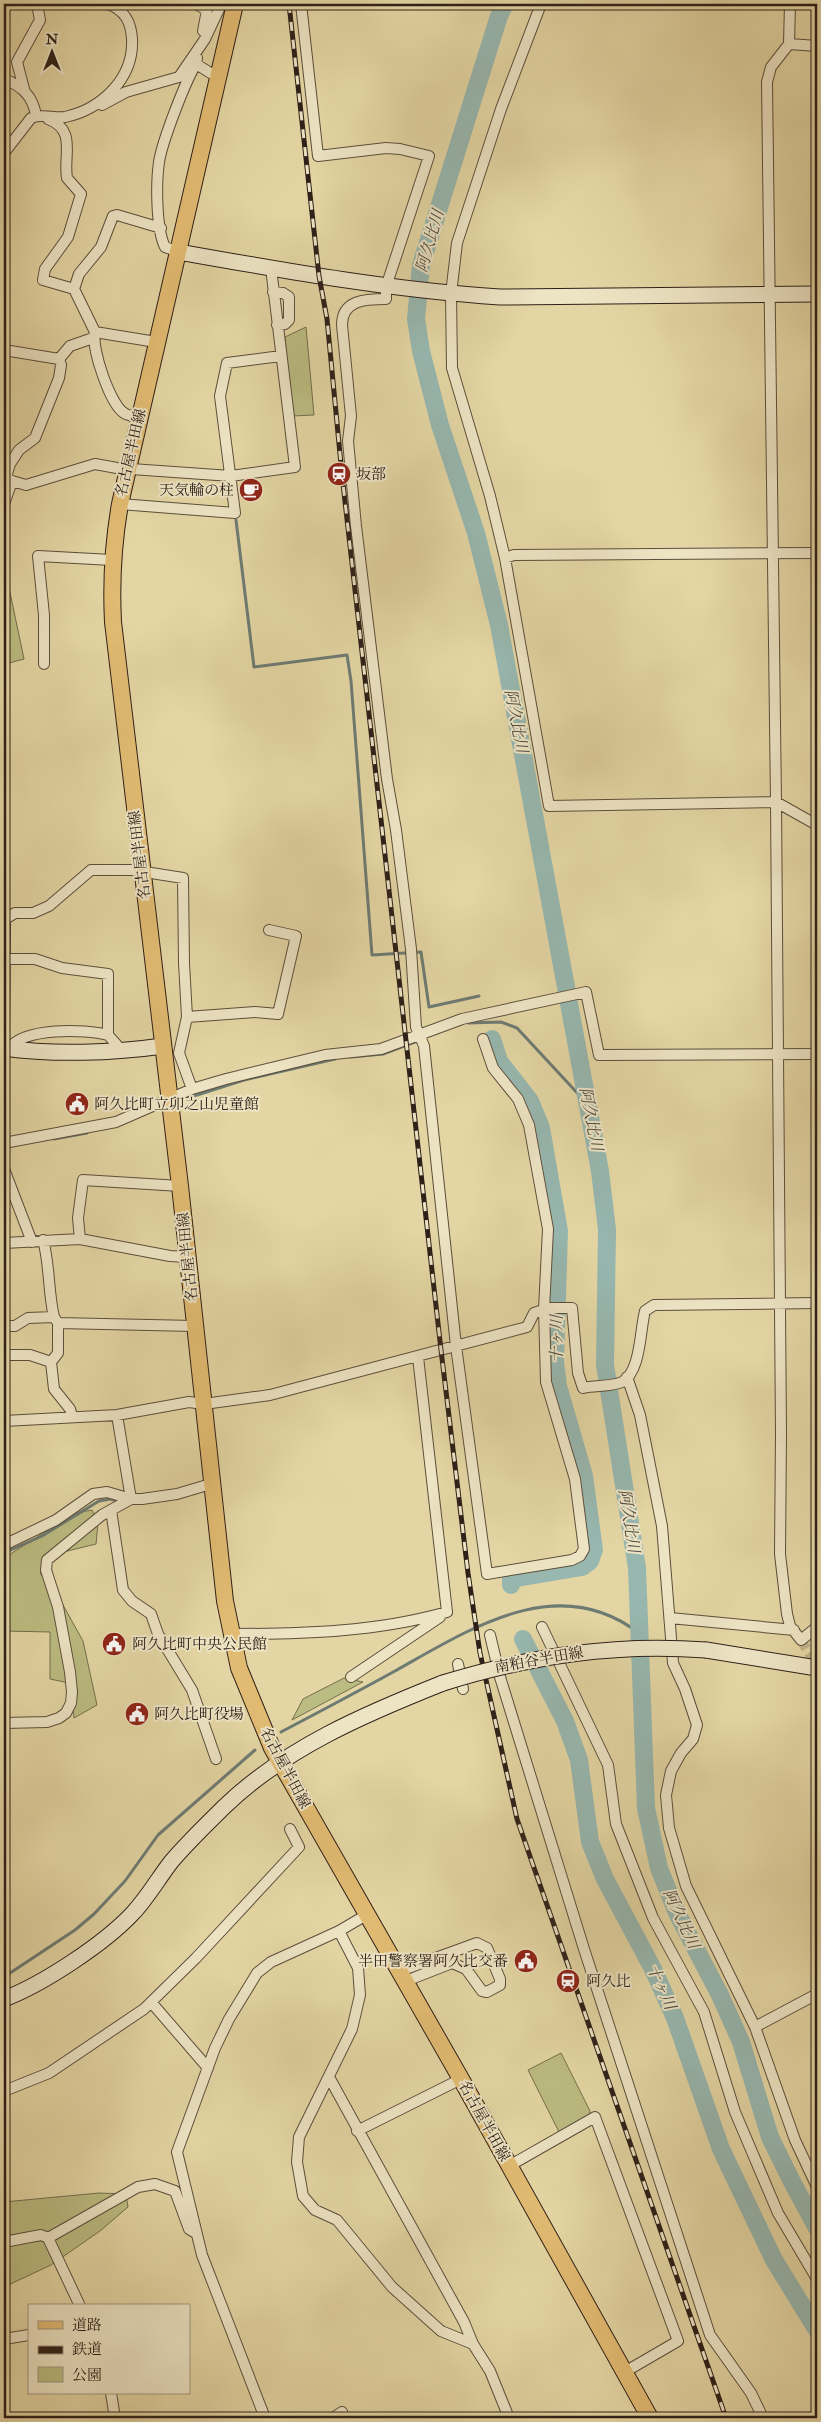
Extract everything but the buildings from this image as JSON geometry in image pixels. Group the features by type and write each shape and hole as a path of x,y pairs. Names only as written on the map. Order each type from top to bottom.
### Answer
{"main road":[{"name":"名古屋半田線","path":"235,4 120,504 112,560 113,622 170,1098 194,1326 214,1483 225,1602 239,1668 268,1740 461,2079 623,2373 650,2418"}],"street":[{"path":"37,4 40,20 17,62 24,89 31,99 38,116 59,123 63,127 67,150 67,178 81,194 68,237 45,269 43,280 74,289"},
{"path":"80,113 115,89 128,66 132,43 131,26 122,11 108,4"},
{"path":"196,4 207,10 196,64 188,79 159,162 161,228 165,247 179,252 272,268 386,287 446,294 500,297 817,294"},
{"path":"4,153 28,121 38,116 62,117 80,113 100,106 126,92 179,77 199,45 205,39 220,7 224,4"},
{"path":"301,4 318,156 386,148 400,149 429,156 386,287 386,299 374,299 348,306 342,313 342,325 351,416 348,441 356,526 387,779 396,830 411,949 416,1026 424,1046 454,1312 456,1346 487,1574 572,1560 580,1556 584,1548 575,1479 546,1382 548,1229 529,1125 518,1099 493,1068 483,1039"},
{"path":"541,4 501,109 457,243 446,294 452,368 490,496 506,558 549,806 776,802 817,825"},
{"path":"790,4 790,44 771,67 767,77 774,553 781,1304 780,1554 790,1626 802,1640 817,1627"},
{"path":"790,44 817,46"},
{"path":"196,64 217,77"},
{"path":"4,79 24,89"},
{"path":"140,417 124,414 112,399 98,359 94,335 74,289 79,274 101,247 113,216 117,215 161,228"},
{"path":"4,264 4,269"},
{"path":"7,478 26,484 95,464 231,476 295,468 273,292 272,268"},
{"path":"273,292 283,293 289,297 289,320 285,324 277,325"},
{"path":"59,359 70,346 94,335 156,342"},
{"path":"4,350 59,359"},
{"path":"120,504 235,514 220,396 227,363 281,356"},
{"path":"4,504 10,464 19,450 35,438 59,378 61,365 59,359"},
{"path":"506,558 514,556 581,554 817,553"},
{"path":"44,664 44,616 38,556 112,560"},
{"path":"6,1046 5,919 15,913 33,913 48,906 91,870 142,871 183,878 187,1017 179,1052 192,1089"},
{"path":"187,1017 255,1012 278,1014 296,936 269,930"},
{"path":"4,959 36,959 62,968 108,974 108,1035"},
{"path":"4,1143 116,1122 192,1089 325,1055 380,1048 462,1019 584,992 586,992 599,1055 817,1054"},
{"path":"6,1046 37,1034 78,1031 108,1035 117,1045 118,1050"},
{"path":"6,1046 26,1052 118,1050 163,1046"},
{"path":"4,1168 32,1242"},
{"path":"80,1239 78,1218 83,1180 180,1186"},
{"path":"4,1243 80,1239 170,1256 188,1257"},
{"path":"43,1240 48,1260 51,1305 56,1320 58,1354 51,1362 54,1389 70,1409 72,1416"},
{"path":"624,1380 638,1352 645,1311 654,1305 817,1303"},
{"path":"4,1421 117,1414 189,1402 204,1404 270,1395 527,1327 534,1314 547,1309 562,1308 572,1308 579,1379 583,1388 624,1380"},
{"path":"4,1326 15,1326 28,1318 194,1326"},
{"path":"4,1355 30,1355 51,1362"},
{"path":"418,1357 447,1612"},
{"path":"624,1380 640,1415 662,1526 673,1662 685,1689 697,1725 693,1738 681,1753 671,1771 666,1795 669,1828 686,1886 755,2027 795,2140 817,2187"},
{"path":"117,1414 131,1500"},
{"path":"4,1723 47,1722 59,1718 66,1713 72,1692 58,1607 46,1570 47,1560 111,1510 131,1500 177,1494 214,1483"},
{"path":"4,1545 56,1520 93,1494 107,1492 131,1500"},
{"path":"111,1510 123,1590 132,1601 151,1614 161,1640 192,1690 216,1759"},
{"path":"231,1634 305,1634 420,1619 447,1612"},
{"path":"351,1677 447,1612"},
{"path":"670,1618 794,1630"},
{"path":"542,1628 608,1765 616,1824 653,1918 704,2012 739,2121 778,2213 817,2279"},
{"path":"490,1635 500,1677 584,1949 710,2335 751,2393 763,2418"},
{"name":"南粕谷半田線","path":"4,1999 47,1978 132,1914 172,1860 225,1806 280,1763 334,1730 375,1710 443,1683 516,1662 588,1651 649,1648 706,1650 817,1668"},
{"path":"458,1664 463,1689"},
{"path":"4,2091 49,2073 151,2002 196,1958 299,1847 290,1829"},
{"path":"265,2418 202,2255 177,2152 228,2019 257,1972 271,1962 339,1931 368,1914"},
{"path":"339,1931 356,1962 360,1995 352,2028 299,2137 297,2162 303,2196 315,2210 337,2220 392,2287 441,2331 473,2344"},
{"path":"402,1976 466,1947 477,1944 487,1948 500,1980 500,1985 487,1992 482,1991 466,1969 461,1956 466,1947"},
{"path":"402,1976 446,1964 459,1965 466,1969"},
{"path":"755,2027 817,1994"},
{"path":"151,2002 208,2068"},
{"path":"328,2077 460,2313 473,2344 490,2371 509,2418"},
{"path":"357,2131 461,2079"},
{"path":"509,2166 595,2117 678,2341 623,2373"},
{"path":"48,2238 138,2187 155,2184 175,2191 189,2229 196,2233"},
{"path":"4,2242 41,2235 48,2238 79,2304"},
{"path":"4,2339 28,2335"},
{"path":"111,2394 115,2418"},
{"path":"333,2418 342,2412"},
{"path":"810,2418 817,2415"}],"green space":[{"path":"306,327 314,415 292,416 285,337"},
{"path":"4,564 24,659 9,663 4,669"},
{"path":"92,1510 98,1523 96,1544 59,1553 40,1573 63,1605 83,1641 97,1705 74,1718 69,1683 50,1679 50,1632 4,1631 4,1558 75,1513"},
{"path":"344,1678 363,1682 292,1720 303,1699"},
{"path":"561,2053 590,2111 589,2115 559,2132 528,2070"},
{"path":"99,2193 126,2194 128,2207 100,2231 51,2265 4,2287 4,2202"}],"waterway":[{"name":"阿久比川","path":"505,4 499,16 421,265 416,319 421,351 440,425 476,533 499,625 600,1171 607,1230 605,1365 637,1568 646,1808 659,1868 677,1913 720,1995 741,2042 770,2137 817,2228"},
{"path":"236,520 254,667 347,655 351,681 372,955 421,952 429,1007 479,996"},
{"path":"468,1023 501,1022 517,1028 581,1097 588,1100"},
{"name":"十ヶ川","path":"492,1039 499,1061 530,1101 541,1128 559,1231 555,1362 558,1386 584,1476 594,1550 590,1561 582,1567 511,1579 511,1585"},
{"path":"351,1057 383,1054 420,1040"},
{"path":"175,1102 244,1080 335,1059"},
{"path":"54,1139 87,1133"},
{"path":"4,1553 42,1536 99,1501 110,1499 118,1501"},
{"path":"281,1732 367,1687 454,1638 484,1624 515,1613 547,1607 578,1607 609,1615 640,1634"},
{"name":"十ヶ川","path":"523,1639 565,1721 579,1760 590,1842 605,1879 653,1969 675,2018 721,2149 774,2260 817,2330"},
{"path":"4,1977 75,1930 94,1914 125,1881 158,1835 255,1750"}],"tunnel":[{"path":"801,1640 817,1666"}],"railway":[{"path":"289,4 319,276 327,319 342,475 441,1350 468,1573 480,1653 517,1819 726,2418"}],"place":[{"name":"坂部","path":"339,474"},
{"name":"天気輪の柱","path":"251,490"},
{"name":"阿久比町立卯之山児童館","path":"77,1104"},
{"name":"阿久比町中央公民館","path":"114,1644"},
{"name":"阿久比町役場","path":"137,1714"},
{"name":"半田警察署阿久比交番","path":"526,1961"},
{"name":"阿久比","path":"568,1981"}]}
